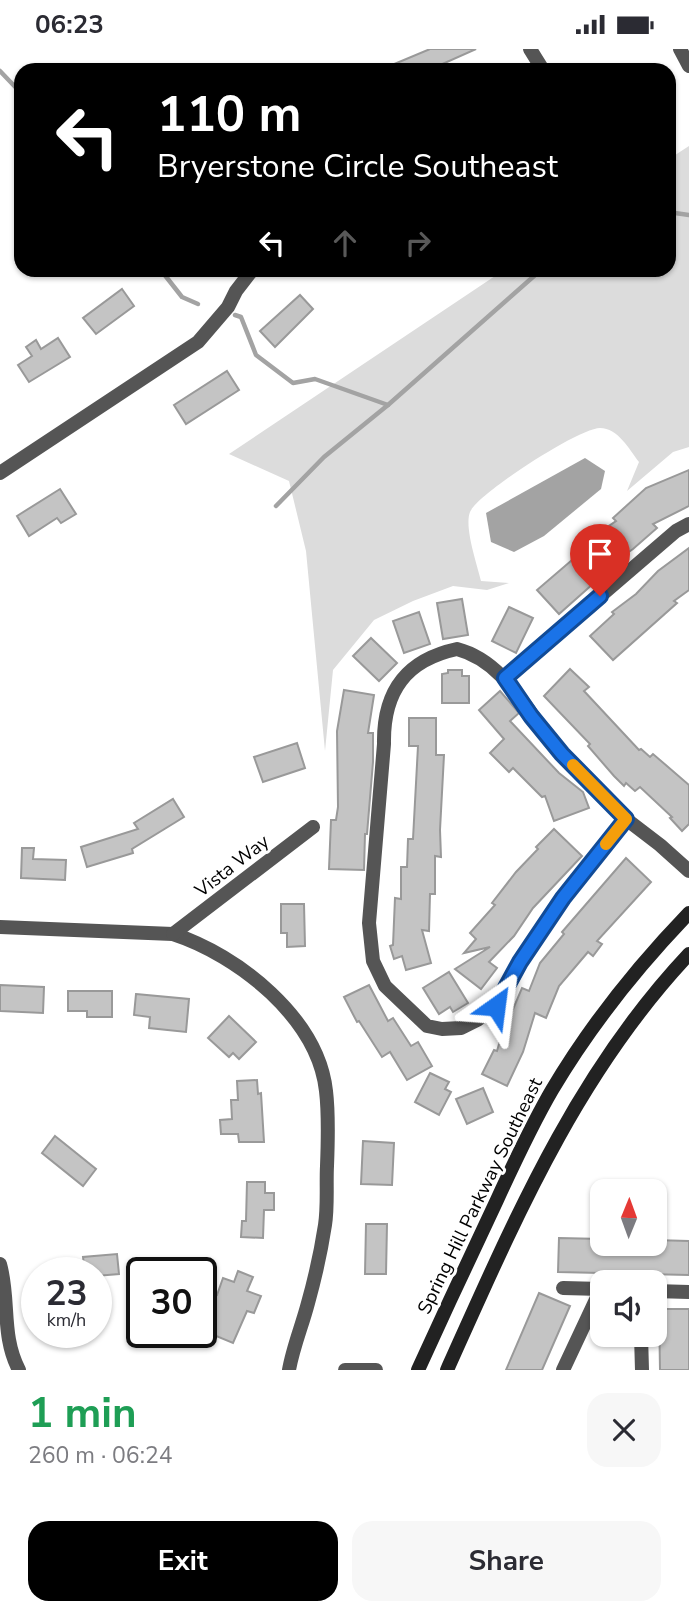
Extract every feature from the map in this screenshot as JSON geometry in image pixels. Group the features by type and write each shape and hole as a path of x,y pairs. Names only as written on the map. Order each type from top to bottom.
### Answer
{"street":[{"path":"680,49 689,66"},
{"path":"0,473 198,342 228,307 247,277"},
{"path":"505,678 676,531 689,524"},
{"path":"626,819 563,898 520,962 496,1006 477,1020 461,1028 442,1029 427,1026 385,986 373,961 369,923 384,725 390,699 398,684 418,663 436,653 457,649 478,656 505,678 562,754 626,819 689,871"},
{"name":"Vista Way","path":"173,934 313,827"},
{"name":"Spring Hill Parkway Southeast","path":"418,1370 526,1138 552,1091 617,995 649,955 689,913"},
{"path":"0,927 173,934 195,941 252,977 289,1012 304,1031 315,1053 326,1089 328,1134 325,1223 308,1303 290,1364"},
{"path":"447,1370 545,1162 577,1101 618,1038 663,981 689,954"},
{"path":"0,1264 5,1286 7,1341 19,1370"},
{"path":"563,1289 590,1289"},
{"path":"667,1291 689,1292"},
{"path":"564,1370 590,1315"},
{"path":"641,1347 642,1370"},
{"path":"345,1370 376,1370"}],"shaded area":[{"path":"689,146 689,447 673,452 627,491 639,462 618,435 600,428 551,450 490,491 470,512 472,546 481,581 509,583 487,590 453,586 374,620 333,670 325,751 306,551 289,481 229,454 494,277 676,277 676,154"},
{"path":"585,458 605,471 601,489 544,536 514,552 491,542 486,513"}],"building":[{"path":"430,49 476,49 445,63 397,63"},
{"path":"122,289 134,306 96,334 83,318"},
{"path":"300,295 313,309 275,347 260,331"},
{"path":"58,338 70,357 29,382 18,365 32,356 26,347 36,340 41,349"},
{"path":"227,371 239,390 186,424 174,405"},
{"path":"689,470 689,506 653,524 657,528 600,572 603,575 559,614 537,590 593,542 591,538 616,521 613,518 646,488"},
{"path":"60,489 76,514 61,523 57,518 29,536 17,516"},
{"path":"689,548 689,590 613,660 590,636 614,614 612,612 636,594 658,571"},
{"path":"462,599 468,635 443,639 437,603"},
{"path":"509,607 533,618 516,653 492,641"},
{"path":"419,612 430,644 404,653 393,621"},
{"path":"371,638 397,663 379,681 353,656"},
{"path":"570,669 589,687 584,691 639,750 650,757 653,754 689,785 689,824 682,831 670,818 672,817 640,787 635,791 626,783 624,786 588,746 590,744 544,696"},
{"path":"448,670 462,670 462,676 469,676 469,703 442,703 442,674 448,673"},
{"path":"344,690 374,695 368,733 373,733 373,762 364,870 329,869 331,820 336,820 338,807 337,731"},
{"path":"500,691 519,713 510,721 559,773 583,792 589,808 554,821 545,796 542,797 513,768 509,772 490,753 504,739 479,710"},
{"path":"409,718 436,718 436,755 444,755 441,857 435,856 435,894 430,894 429,931 422,930 431,963 406,970 402,956 394,959 390,946 393,945 395,898 401,899 401,867 407,867 408,839 413,839 418,746 409,746"},
{"path":"297,743 305,768 263,782 254,757"},
{"path":"173,799 184,817 132,849 133,853 87,867 81,847 138,829 134,823"},
{"path":"554,829 582,856 533,908 514,936 489,962 497,968 481,989 455,969 490,947 464,953 476,939 470,933 495,905 492,903 516,872 538,849 536,847"},
{"path":"22,848 34,848 33,859 66,860 65,880 21,878"},
{"path":"626,858 651,882 597,941 602,944 593,956 588,952 559,986 546,1018 535,1013 523,1052 507,1086 482,1074 494,1050 497,1051 506,1020 508,1021 522,988 529,991 540,963 564,934 562,932"},
{"path":"281,904 304,904 305,946 287,947 287,933 281,933"},
{"path":"449,972 468,1003 453,1012 450,1007 439,1014 423,988"},
{"path":"0,985 44,987 43,1013 0,1011"},
{"path":"369,985 388,1021 393,1018 411,1046 418,1042 432,1066 407,1080 390,1052 382,1057 359,1021 357,1022 344,997"},
{"path":"68,991 112,991 112,1017 87,1017 87,1011 68,1011"},
{"path":"136,994 189,999 186,1032 149,1028 150,1017 134,1015"},
{"path":"229,1016 256,1042 239,1059 233,1053 229,1057 208,1038"},
{"path":"430,1073 449,1082 445,1089 451,1092 439,1115 415,1102"},
{"path":"257,1080 258,1094 261,1093 264,1142 239,1142 238,1134 221,1134 220,1120 232,1119 231,1100 238,1100 237,1081"},
{"path":"483,1088 493,1112 467,1124 456,1099"},
{"path":"55,1136 96,1169 83,1186 42,1153"},
{"path":"363,1141 394,1143 392,1185 361,1184"},
{"path":"247,1182 265,1182 265,1193 274,1193 274,1210 264,1210 263,1238 241,1237 242,1221 246,1221"},
{"path":"366,1224 387,1224 386,1274 365,1274"},
{"path":"559,1238 590,1239 590,1257 667,1257 667,1240 689,1241 689,1275 667,1274 667,1270 558,1272"},
{"path":"117,1254 119,1274 112,1275 112,1257 83,1257"},
{"path":"238,1271 253,1277 247,1291 261,1296 254,1313 247,1311 233,1343 217,1336 217,1295 223,1278 234,1282"},
{"path":"539,1293 570,1306 542,1370 506,1370"},
{"path":"667,1309 689,1309 689,1370 660,1370 660,1347 667,1347"}],"waterway":[{"path":"0,71 14,86"},
{"path":"676,213 689,215"},
{"path":"166,277 182,297 198,304"},
{"path":"276,506 324,457 388,405 533,277"},
{"path":"235,315 241,317 256,355 293,383 315,379 388,405"}],"slow traffic":[{"path":"573,765 626,819 606,844"}],"route":[{"path":"496,1006 520,962 563,898 626,819 562,754 505,678 600,596"}]}
